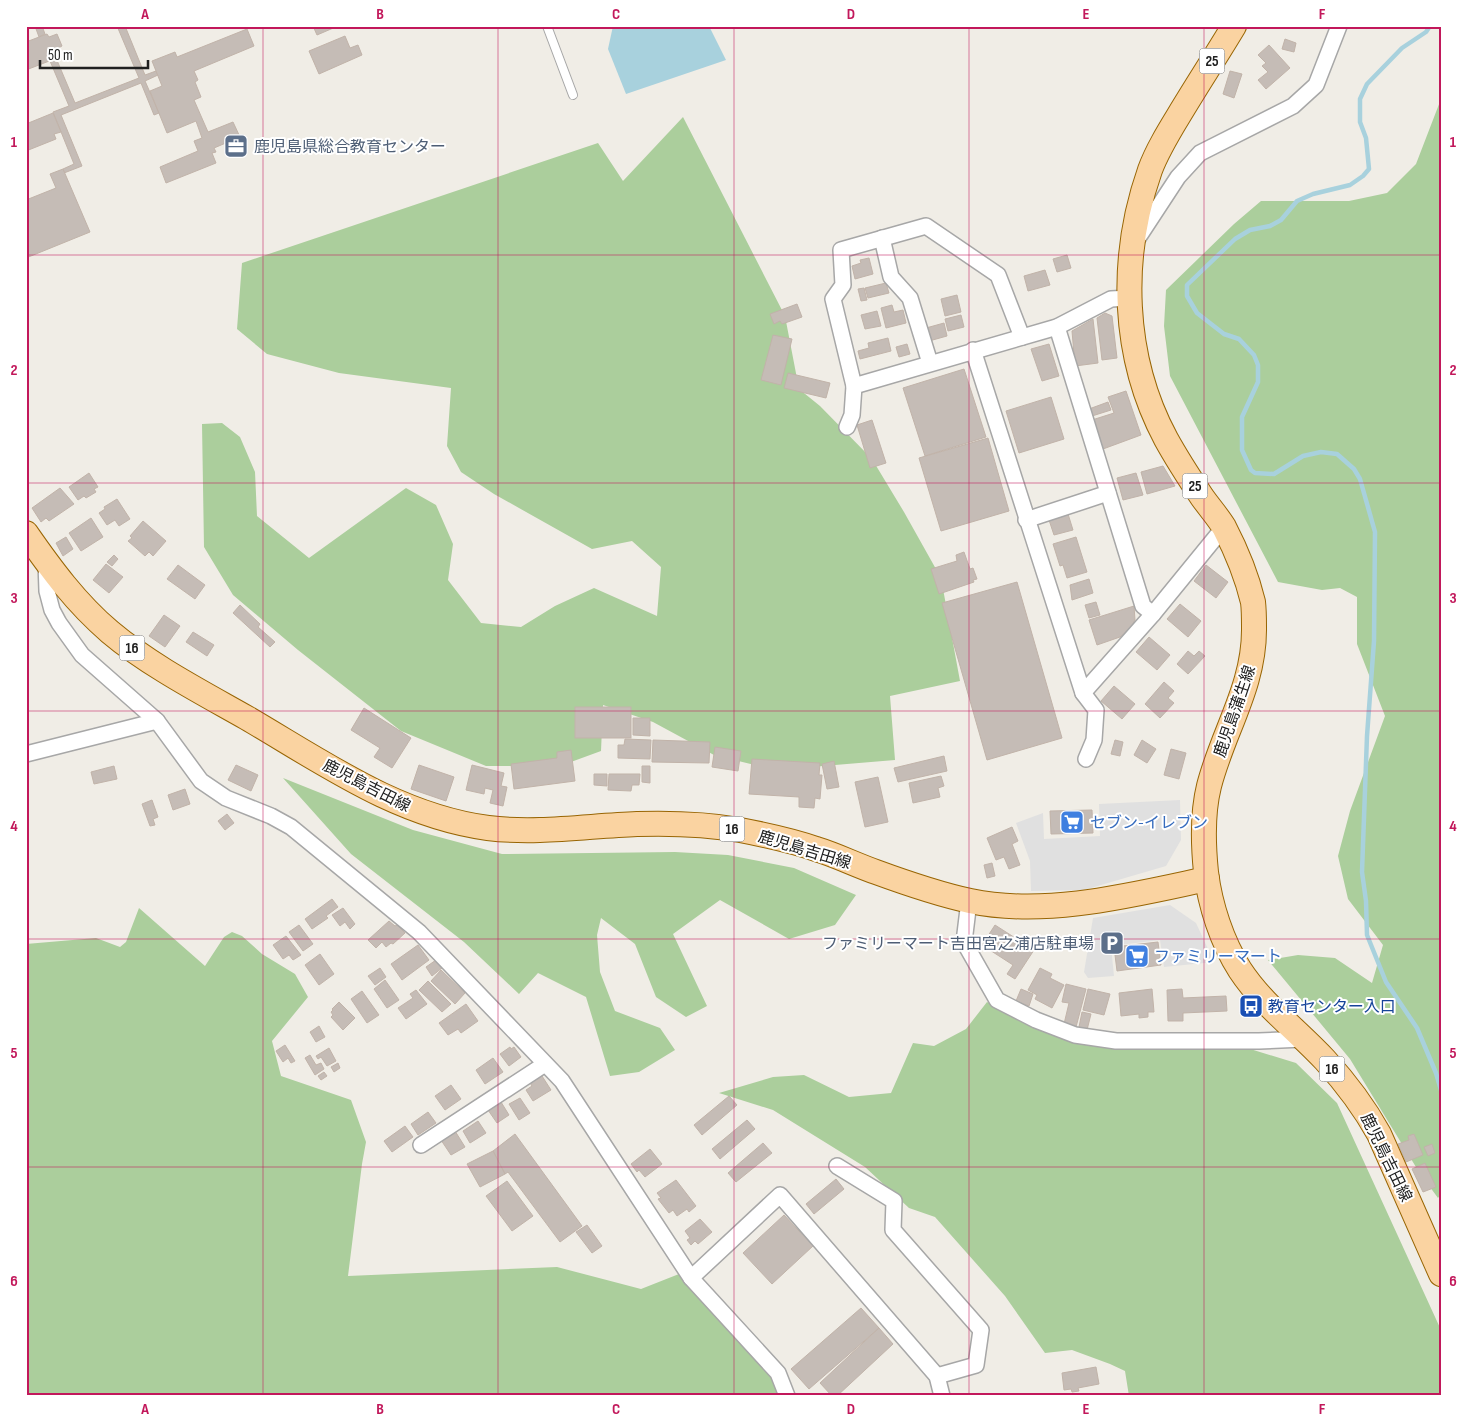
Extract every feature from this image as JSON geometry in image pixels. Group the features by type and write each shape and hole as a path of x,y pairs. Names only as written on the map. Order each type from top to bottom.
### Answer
{"main road":[{"name":"鹿児島蒲生線","path":"1207,879 1203,844 1204,808 1209,785 1240,704 1251,667 1254,640 1253,605 1246,577 1224,527 1196,488 1167,441 1154,414 1142,382 1135,351 1130,325 1129,298 1132,248 1138,215 1151,169 1173,126 1234,26"},
{"name":"鹿児島吉田線","path":"26,533 65,588 112,634 158,666 383,796 424,813 462,824 492,828 544,830 662,823 738,830 816,848 879,873 970,901 1001,905 1053,905 1102,900 1207,879 1212,905 1225,940 1240,969 1261,998 1324,1060 1368,1114 1383,1143 1441,1274"}],"street":[{"path":"1132,248 1178,178 1200,153 1293,106 1316,85 1339,26"},
{"path":"847,427 852,415 854,386 833,299 844,285 841,250 926,226 998,275 1022,337"},
{"path":"882,238 891,278 910,298 930,363"},
{"path":"854,386 1057,327 1112,299 1129,298"},
{"path":"1057,327 1143,606 1153,614"},
{"path":"973,350 1083,693 1096,710 1094,740 1086,759"},
{"path":"1026,520 1108,492"},
{"path":"1083,693 1153,614 1224,527"},
{"path":"46,562 47,591 52,610 59,623 82,655 157,721 201,781 226,798 272,816 291,828 419,932 562,1081 691,1278 778,1373 787,1396"},
{"path":"26,754 157,721"},
{"path":"970,901 964,942 998,1000 1036,1020 1075,1035 1116,1041 1259,1041 1303,1039"},
{"path":"421,1145 545,1064"},
{"path":"837,1166 894,1201 893,1230 980,1330 976,1365 937,1376"},
{"path":"691,1278 780,1195 937,1376 942,1396"}],"lane":[{"path":"547,26 573,95"}],"green space":[{"path":"1441,99 1441,1194 1438,1198 1419,1172 1350,1059 1268,960 1298,955 1335,958 1372,983 1383,945 1348,899 1338,856 1350,811 1385,716 1357,644 1357,597 1340,588 1322,590 1278,582 1170,376 1164,326 1166,290 1234,224 1261,201 1349,201 1387,193 1416,164"},
{"path":"683,117 785,316 799,389 820,406 872,459 941,578 960,681 890,696 895,760 775,770 714,755 653,722 603,705 601,751 560,766 486,766 401,731 298,650 233,595 204,547 202,424 222,423 240,437 255,472 257,516 309,558 406,488 436,505 453,544 448,580 481,623 521,627 555,606 594,588 657,616 661,567 632,541 592,549 494,494 461,472 447,446 451,388 339,373 267,354 237,329 242,263 598,143 623,181"},
{"path":"283,778 413,830 502,854 675,852 728,855 794,868 856,895 835,925 789,939 720,900 673,934 707,1006 686,1017 656,997 635,944 601,918 597,935 600,972 615,1011 660,1028 675,1050 639,1072 610,1076 586,997 538,973 519,994 464,942 351,854"},
{"path":"139,908 205,966 224,937 232,932 242,936 262,954 295,974 308,997 272,1041 281,1076 351,1100 366,1142 348,1276 557,1267 641,1289 679,1274 772,1376 779,1396 26,1396 26,944 96,938 120,947 126,942"},
{"path":"987,1002 1044,1031 1247,1048 1296,1063 1337,1103 1441,1330 1441,1396 1129,1396 1125,1371 1072,1350 1045,1353 1005,1296 935,1217 909,1208 865,1167 773,1110 719,1093 773,1077 804,1075 849,1097 891,1093 913,1043 934,1046 966,1029"}],"shaded area":[{"path":"1180,800 1181,840 1166,866 1084,890 1031,891 1030,861 1016,823 1043,813 1044,839 1100,836 1099,804"},
{"name":"ファミリーマート吉田宮之浦店駐車場","path":"1170,905 1196,923 1214,962 1164,967 1160,940 1111,946 1114,976 1088,978 1084,972 1093,918"}],"water":[{"path":"613,26 709,26 726,60 626,94 608,49"}],"building":[{"path":"35,26 42,26 45,34 39,37"},
{"path":"117,26 125,26 145,75 156,71 158,75 145,81 159,113 154,115 141,83 61,115 82,166 64,173 63,169 74,164 53,112 69,106 50,61 56,58 75,103 139,78"},
{"path":"313,26 338,26 317,35"},
{"path":"247,29 254,46 194,71 198,80 195,82 201,97 194,100 208,132 233,122 240,137 214,148 216,152 212,153 216,163 166,183 160,167 198,151 194,141 202,138 196,121 167,133 150,91 162,86 152,61 175,52 177,57"},
{"path":"47,34 49,37 57,34 62,46 54,50 57,58 26,70 26,42"},
{"path":"345,36 350,48 358,45 362,55 319,74 309,51"},
{"path":"1285,39 1296,43 1294,52 1282,49"},
{"path":"1269,45 1290,68 1266,89 1258,80 1268,72 1262,66 1266,63 1258,55"},
{"path":"1230,71 1242,74 1234,98 1223,94"},
{"path":"53,113 61,132 54,134 56,139 26,151 26,124"},
{"path":"63,169 90,232 26,258 26,200 56,188 50,174"},
{"path":"1067,255 1071,268 1057,272 1053,259"},
{"path":"869,258 873,274 855,279 852,266 861,263 860,260"},
{"path":"1045,270 1050,285 1028,291 1024,276"},
{"path":"886,283 889,293 868,298 865,288"},
{"path":"864,288 867,300 861,301 858,289"},
{"path":"957,295 961,312 945,316 941,299"},
{"path":"797,304 802,317 782,324 780,321 774,324 770,314"},
{"path":"892,305 894,312 903,310 906,323 886,328 881,308"},
{"path":"877,311 881,326 865,329 861,315"},
{"path":"1105,313 1112,316 1117,358 1102,360 1097,318"},
{"path":"961,315 964,327 948,331 945,319"},
{"path":"1093,319 1098,363 1075,366 1072,331"},
{"path":"944,323 947,336 929,341 926,328"},
{"path":"773,335 792,339 781,385 761,380"},
{"path":"888,338 891,351 860,359 858,351 869,348 868,343"},
{"path":"907,344 910,354 899,357 896,347"},
{"path":"1049,344 1059,376 1042,381 1031,349"},
{"path":"964,369 986,437 925,456 903,388"},
{"path":"788,373 830,383 826,398 784,388"},
{"path":"1126,391 1141,435 1103,449 1092,420 1114,413 1108,397"},
{"path":"1051,397 1064,439 1019,453 1006,411"},
{"path":"1108,402 1111,410 1092,416 1089,409"},
{"path":"872,420 886,463 870,468 857,425"},
{"path":"988,438 1009,511 941,531 919,458"},
{"path":"1163,466 1175,486 1147,494 1141,472"},
{"path":"89,473 98,487 94,489 96,492 78,500 69,487"},
{"path":"1136,473 1143,495 1123,500 1117,478"},
{"path":"60,488 74,504 49,521 46,518 41,522 32,508"},
{"path":"117,499 130,519 119,526 115,520 107,525 99,513 105,509 104,507"},
{"path":"1068,514 1073,530 1054,535 1049,520"},
{"path":"91,518 103,537 81,551 69,533"},
{"path":"143,521 166,541 153,556 149,552 145,556 128,541"},
{"path":"66,537 73,549 63,556 56,543"},
{"path":"1076,537 1087,572 1067,578 1063,565 1060,566 1053,544"},
{"path":"964,552 970,569 973,568 977,579 973,580 974,582 939,594 931,569 957,561 956,555"},
{"path":"114,555 118,559 112,566 107,562"},
{"path":"106,564 123,577 109,593 93,580"},
{"path":"178,565 205,585 195,599 167,579"},
{"path":"1206,565 1228,582 1216,598 1194,581"},
{"path":"1089,579 1093,593 1072,600 1070,585"},
{"path":"1017,582 1062,738 987,760 942,603"},
{"path":"1096,602 1100,615 1089,618 1085,605"},
{"path":"1180,604 1201,621 1188,637 1167,619"},
{"path":"240,605 260,624 258,627 275,642 270,647 233,613"},
{"path":"1134,606 1135,620 1131,627 1120,637 1097,645 1089,620"},
{"path":"164,615 180,626 165,647 149,636"},
{"path":"193,632 214,645 207,656 186,642"},
{"path":"1149,637 1170,655 1157,670 1136,652"},
{"path":"1188,651 1194,656 1199,651 1205,656 1188,674 1177,664"},
{"path":"1164,682 1174,691 1168,698 1174,703 1160,718 1145,704"},
{"path":"1114,686 1135,704 1122,719 1101,701"},
{"path":"575,707 631,707 631,738 575,738"},
{"path":"364,708 411,738 392,768 374,757 380,748 351,730"},
{"path":"633,718 650,718 650,736 633,735"},
{"path":"625,739 651,740 650,759 618,758 618,745 624,745"},
{"path":"653,740 710,742 709,763 652,762"},
{"path":"1115,740 1123,742 1120,756 1111,754"},
{"path":"1142,740 1156,749 1147,763 1134,755"},
{"path":"715,747 741,751 738,771 712,767"},
{"path":"1171,749 1186,753 1179,779 1164,775"},
{"path":"571,750 575,781 514,789 511,764 557,758 557,752"},
{"path":"944,756 947,771 898,782 894,768"},
{"path":"752,759 820,763 819,775 822,775 820,799 815,798 814,808 799,807 799,797 749,794"},
{"path":"834,761 839,787 827,789 822,764"},
{"path":"236,765 258,775 251,791 228,780"},
{"path":"419,765 454,777 446,801 411,789"},
{"path":"472,765 504,773 501,786 507,787 503,806 490,803 493,790 485,788 484,794 466,790"},
{"path":"114,766 117,779 94,784 91,772"},
{"path":"642,766 650,766 650,783 642,782"},
{"path":"594,774 607,774 607,786 594,785"},
{"path":"609,774 640,774 639,785 632,785 631,791 608,790"},
{"path":"941,776 944,786 938,788 940,797 913,803 909,783"},
{"path":"878,777 888,822 865,827 855,782"},
{"path":"185,789 190,804 173,810 168,795"},
{"path":"152,800 158,817 153,819 155,825 150,826 142,804"},
{"name":"セブン-イレブン","path":"1092,810 1093,833 1051,834 1050,811"},
{"path":"227,814 234,823 225,830 218,821"},
{"path":"1012,827 1018,841 1012,844 1020,865 1009,869 1004,857 996,860 987,838"},
{"path":"992,863 995,876 987,878 984,865"},
{"path":"332,899 338,907 326,916 328,918 312,929 305,919"},
{"path":"343,908 355,924 350,929 345,922 340,926 332,915"},
{"path":"389,921 395,926 397,925 405,933 393,944 391,943 386,947 382,942 376,948 368,940"},
{"path":"299,925 313,944 303,951 289,932"},
{"path":"995,925 1034,950 1015,979 1007,974 1013,965 982,945"},
{"path":"286,936 301,955 293,960 289,955 283,959 273,945"},
{"name":"ファミリーマート","path":"1158,942 1161,965 1117,971 1114,947"},
{"path":"418,945 429,960 402,980 391,964"},
{"path":"320,954 334,974 319,985 305,965"},
{"path":"436,960 442,968 432,976 426,967"},
{"path":"380,968 386,977 375,985 368,976"},
{"path":"1040,968 1052,974 1050,978 1064,985 1052,1008 1035,999 1037,995 1028,990"},
{"path":"441,970 465,993 455,1004 431,981"},
{"path":"385,980 399,1000 387,1008 374,989"},
{"path":"428,981 451,1004 442,1012 419,990"},
{"path":"1066,984 1086,989 1076,1027 1064,1024 1069,1003 1062,1002"},
{"path":"1021,989 1033,994 1029,1006 1016,1001"},
{"path":"1088,989 1110,994 1104,1015 1083,1010"},
{"path":"1152,989 1154,1012 1148,1012 1148,1017 1139,1018 1139,1014 1121,1016 1119,993"},
{"path":"1182,989 1183,998 1226,996 1227,1011 1183,1013 1183,1021 1168,1021 1167,990"},
{"path":"416,990 427,1004 406,1019 398,1008 413,998 410,994"},
{"path":"362,991 379,1015 367,1023 351,999"},
{"path":"339,1002 355,1018 343,1030 331,1017 333,1015 332,1009"},
{"path":"466,1004 478,1021 461,1033 458,1029 448,1035 439,1023"},
{"path":"1082,1012 1091,1014 1087,1030 1079,1027"},
{"path":"319,1026 325,1037 316,1042 310,1032"},
{"path":"285,1045 295,1061 291,1063 288,1058 283,1062 276,1051"},
{"path":"510,1047 511,1049 514,1047 521,1057 509,1066 500,1054"},
{"path":"329,1048 336,1061 327,1066 321,1057 318,1059 316,1056"},
{"path":"310,1055 316,1065 321,1063 324,1069 315,1075 305,1058"},
{"path":"493,1058 503,1072 485,1084 476,1070"},
{"path":"338,1063 340,1068 334,1072 331,1067"},
{"path":"324,1072 327,1076 321,1080 318,1076"},
{"path":"542,1076 551,1090 533,1101 526,1090 532,1086 530,1083"},
{"path":"451,1085 461,1099 445,1110 435,1096"},
{"path":"729,1096 737,1105 702,1135 694,1125"},
{"path":"520,1098 530,1113 519,1120 509,1104"},
{"path":"501,1102 509,1115 497,1123 488,1110"},
{"path":"428,1112 436,1123 418,1135 411,1124"},
{"path":"747,1120 755,1129 720,1159 712,1149"},
{"path":"478,1121 486,1133 470,1143 463,1131"},
{"path":"405,1126 413,1137 392,1152 384,1141"},
{"path":"455,1131 465,1147 451,1155 441,1140"},
{"path":"515,1134 582,1226 560,1242 508,1172 505,1174 493,1151"},
{"path":"1414,1134 1423,1155 1406,1162 1398,1144 1409,1140 1408,1136"},
{"path":"763,1143 772,1153 736,1182 728,1173"},
{"path":"1432,1144 1435,1153 1428,1156 1424,1147"},
{"path":"650,1149 662,1164 645,1177 639,1170 637,1172 631,1164"},
{"path":"493,1151 505,1174 480,1187 467,1164"},
{"path":"1425,1163 1436,1187 1423,1192 1412,1169"},
{"path":"836,1179 844,1189 814,1214 806,1204"},
{"path":"676,1180 696,1206 689,1212 687,1209 677,1216 673,1210 669,1213 658,1199 661,1198 657,1193"},
{"path":"507,1181 533,1216 512,1231 486,1196"},
{"path":"784,1215 813,1246 772,1284 743,1253"},
{"path":"700,1219 712,1232 698,1244 695,1241 691,1245 687,1240 690,1238 685,1231"},
{"path":"587,1225 602,1246 592,1253 576,1232"},
{"path":"861,1308 879,1328 809,1389 791,1369"},
{"path":"879,1328 893,1344 837,1396 832,1396 820,1383"},
{"path":"1096,1367 1099,1384 1078,1388 1079,1391 1064,1390 1062,1373"}],"waterway":[{"path":"1430,26 1426,32 1402,48 1367,84 1360,99 1360,122 1366,138 1369,169 1363,176 1350,185 1313,194 1297,201 1281,220 1270,226 1250,230 1235,239 1187,285 1187,296 1197,313 1224,334 1239,339 1254,355 1258,365 1258,382 1242,417 1242,450 1251,470 1255,473 1274,474 1303,456 1321,452 1337,454 1354,469 1360,479 1375,532 1374,641 1367,736 1362,872 1366,901 1367,935 1386,982 1417,1028 1441,1090"}],"place":[{"name":"鹿児島県総合教育センター","path":"236,146"},
{"name":"セブン-イレブン","path":"1072,822"},
{"name":"ファミリーマート吉田宮之浦店駐車場","path":"1112,943"},
{"name":"ファミリーマート","path":"1137,956"},
{"name":"教育センター入口","path":"1251,1006"}]}
